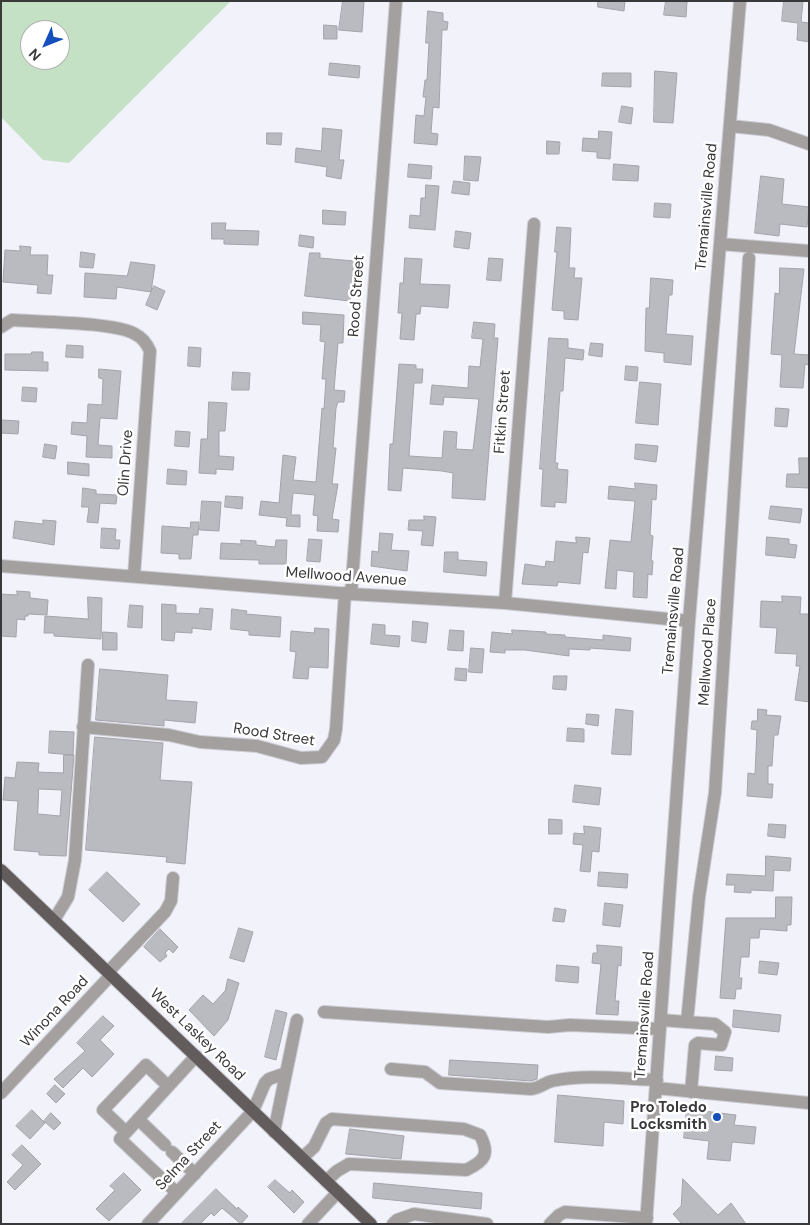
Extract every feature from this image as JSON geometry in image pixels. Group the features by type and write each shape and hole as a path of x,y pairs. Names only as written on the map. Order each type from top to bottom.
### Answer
{"main road":[{"name":"West Laskey Road","path":"1,870 371,1224"}],"street":[{"name":"Rood Street","path":"83,727 169,735 200,742 257,746 301,758 322,757 334,740 348,594 396,1"},
{"name":"Tremainsville Road","path":"646,1221 689,621 740,1"},
{"path":"730,126 769,130 809,144"},
{"name":"Fitkin Street","path":"505,603 534,224"},
{"path":"720,244 809,251"},
{"name":"Mellwood Place","path":"686,1022 699,897 715,793 749,258"},
{"name":"Olin Drive","path":"1,328 12,320 106,327 135,333 150,351 134,576"},
{"name":"Mellwood Avenue","path":"1,566 348,594 505,603 689,621"},
{"path":"54,920 68,897 75,860 88,665"},
{"name":"Winona Road","path":"1,1092 165,912 171,900 173,878"},
{"path":"324,1012 548,1027 686,1022 715,1024 725,1032 722,1045 698,1043 695,1045 692,1092"},
{"path":"274,1132 297,1020"},
{"path":"177,1193 120,1139 196,1056"},
{"path":"126,1132 103,1110 146,1065 168,1086"},
{"path":"391,1069 425,1072 440,1083 531,1089 539,1088 550,1081 577,1078 656,1084 692,1092 809,1103"},
{"path":"254,1112 265,1083 269,1079 286,1074"},
{"name":"Selma Street","path":"148,1224 254,1112"},
{"path":"138,1119 195,1174"},
{"path":"302,1158 314,1147 326,1123 332,1119 464,1129 480,1135 485,1145 485,1156 480,1164 466,1170 349,1164 336,1171 326,1181"},
{"path":"308,1224 338,1192"},
{"path":"550,1224 565,1212 646,1221"},
{"path":"394,1224 397,1220 414,1214 487,1224"}],"green space":[{"path":"1,1 231,1 69,163 43,160 1,117"}],"building":[{"path":"343,1 364,1 362,32 339,30"},
{"path":"598,1 625,1 624,11 598,7"},
{"path":"666,1 687,2 686,17 664,15"},
{"path":"784,1 803,1 801,22 809,23 809,42 797,40 798,23 782,21"},
{"path":"428,11 443,13 443,21 448,22 447,30 442,30 439,108 433,107 431,133 438,134 437,145 414,143 416,115 424,116 426,97 423,97 425,80 427,80 429,43 426,43"},
{"path":"324,25 337,26 337,39 324,39"},
{"path":"330,63 360,66 359,78 329,75"},
{"path":"655,71 677,73 673,123 654,122"},
{"path":"603,73 631,73 631,87 602,86"},
{"path":"622,106 633,108 631,124 619,122"},
{"path":"323,128 342,130 339,160 344,160 341,179 326,176 327,167 295,162 296,148 321,151"},
{"path":"599,131 612,132 610,159 597,158 597,152 582,151 583,138 598,139"},
{"path":"267,133 282,133 281,145 267,144"},
{"path":"547,141 560,142 559,154 547,154"},
{"path":"465,156 481,157 478,181 464,180"},
{"path":"409,164 432,166 431,179 408,177"},
{"path":"614,164 639,166 638,181 613,180"},
{"path":"761,176 784,179 782,204 809,207 807,227 780,224 779,236 755,233"},
{"path":"454,181 470,183 469,195 452,193"},
{"path":"426,185 439,186 435,230 409,228 410,215 420,216 421,198 425,198"},
{"path":"655,203 671,204 670,218 654,217"},
{"path":"323,210 346,212 345,225 323,224"},
{"path":"212,223 226,223 225,230 259,231 258,245 224,244 224,239 212,239"},
{"path":"557,227 571,228 569,268 575,268 574,278 582,278 578,320 564,319 564,311 552,310 557,252 555,252"},
{"path":"456,231 471,233 469,249 454,247"},
{"path":"300,235 314,237 313,248 299,246"},
{"path":"20,246 31,247 30,255 48,255 47,275 53,275 51,294 37,293 38,285 3,282 5,250 20,251"},
{"path":"81,252 95,254 93,268 80,267"},
{"path":"310,253 320,253 320,258 354,261 350,301 305,296"},
{"path":"405,258 422,259 420,284 450,285 448,308 421,306 420,314 416,314 414,340 400,339 402,313 398,313 400,283 403,283"},
{"path":"489,258 503,259 501,281 487,280"},
{"path":"131,262 155,265 151,292 117,287 116,299 84,297 85,273 127,276"},
{"path":"780,268 804,269 794,354 809,355 809,365 805,364 803,388 780,387 782,355 771,354 775,293 779,294"},
{"path":"651,278 673,280 672,295 669,295 666,334 693,336 691,365 664,362 664,353 645,351 646,308 649,308"},
{"path":"154,286 165,291 157,310 146,305"},
{"path":"303,312 344,315 343,343 338,343 334,390 345,391 344,402 338,402 336,408 333,448 336,448 332,484 338,484 332,519 339,520 338,532 317,531 318,516 313,515 315,495 293,493 291,515 300,515 300,527 286,526 287,518 259,515 261,501 279,503 283,455 296,457 293,480 316,482 326,379 322,379 325,342 320,341 321,325 303,324"},
{"path":"474,322 495,324 494,338 498,338 485,500 452,498 453,473 442,471 403,468 401,491 388,490 390,444 393,444 399,364 416,365 416,369 423,369 422,383 414,383 409,456 442,458 444,431 457,432 456,449 473,450 479,399 444,397 443,405 430,404 432,385 468,388 469,366 480,367 483,339 472,338"},
{"path":"549,338 568,339 568,348 584,350 583,360 565,358 563,391 560,391 555,463 558,463 557,469 568,470 566,503 555,502 555,507 541,506 543,469 540,469"},
{"path":"591,343 603,344 602,357 589,355"},
{"path":"67,345 83,346 83,358 66,357"},
{"path":"189,347 201,348 200,367 188,366"},
{"path":"32,352 43,352 43,362 48,362 48,371 5,370 5,354 31,354"},
{"path":"626,366 638,367 637,381 625,380"},
{"path":"99,369 121,371 117,419 100,418 98,445 112,446 112,458 86,457 87,436 71,434 72,422 87,423 88,404 102,405 103,379 99,378"},
{"path":"233,372 250,373 249,390 232,390"},
{"path":"640,382 661,384 658,425 636,423"},
{"path":"23,387 37,388 36,402 22,401"},
{"path":"209,402 227,403 225,431 219,431 219,456 234,457 233,470 216,469 216,474 199,473 201,439 207,439"},
{"path":"776,408 789,409 787,427 775,426"},
{"path":"1,420 19,421 18,434 1,433"},
{"path":"176,431 190,432 189,447 175,446"},
{"path":"45,444 57,446 55,459 43,457"},
{"path":"636,444 658,446 656,462 635,459"},
{"path":"799,458 809,458 809,488 786,487 787,474 799,474"},
{"path":"68,462 89,464 89,476 68,474"},
{"path":"168,469 187,471 186,485 167,484"},
{"path":"635,483 657,485 656,500 652,499 650,535 653,536 651,560 653,561 652,575 648,574 647,598 633,597 634,572 617,570 616,589 605,588 610,540 631,542 635,501 608,499 609,486 635,489"},
{"path":"83,488 96,490 96,494 117,495 116,504 100,503 98,523 87,522 89,507 82,507"},
{"path":"226,496 243,497 242,509 225,507"},
{"path":"202,501 221,502 219,531 200,530"},
{"path":"771,506 802,509 800,523 769,519"},
{"path":"424,516 436,517 433,546 421,545 423,531 408,530 409,520 424,520"},
{"path":"43,520 56,521 54,545 13,538 15,521 43,524"},
{"path":"191,522 199,522 198,535 193,535 191,559 179,559 179,554 161,553 162,526 190,528"},
{"path":"102,528 116,529 115,540 120,540 119,549 101,548"},
{"path":"380,533 393,534 391,550 409,551 407,571 371,566 372,551 378,552"},
{"path":"576,537 590,538 588,553 583,552 580,584 558,582 557,586 522,584 525,564 545,567 546,561 554,562 556,541 576,543"},
{"path":"767,537 789,539 789,544 797,545 795,558 766,555"},
{"path":"309,539 322,540 320,562 307,561"},
{"path":"241,540 256,541 256,545 275,547 276,540 287,540 286,564 259,564 259,560 220,559 221,543 241,544"},
{"path":"445,552 458,552 458,560 487,562 486,576 444,572"},
{"path":"17,591 30,592 30,598 48,600 47,615 28,614 28,616 25,616 25,620 17,619 16,637 1,636 1,594 17,595"},
{"path":"782,596 801,597 800,614 809,614 809,702 795,700 800,666 796,666 797,654 775,653 777,628 760,627 761,601 782,602"},
{"path":"88,597 102,598 101,639 54,636 54,633 44,633 45,616 88,619"},
{"path":"162,604 176,605 176,613 199,614 200,608 213,609 211,630 192,628 192,633 175,632 174,641 162,640"},
{"path":"130,605 143,606 142,628 128,627"},
{"path":"232,609 247,611 246,614 281,617 280,637 249,635 249,631 231,629"},
{"path":"413,621 428,623 426,643 412,641"},
{"path":"373,624 385,625 385,635 400,636 399,647 371,644"},
{"path":"315,628 329,629 328,668 309,667 308,679 293,678 296,652 290,651 291,631 314,633"},
{"path":"450,630 464,631 463,651 448,650"},
{"path":"512,630 546,632 546,634 565,635 565,637 603,640 603,635 631,638 630,651 590,648 590,650 569,649 569,656 525,650 505,650 505,653 490,652 492,632 512,634"},
{"path":"103,632 117,633 117,650 103,650"},
{"path":"471,648 484,649 482,673 469,672"},
{"path":"456,668 467,669 466,681 455,680"},
{"path":"100,669 168,675 166,700 197,702 195,723 164,720 164,726 96,720"},
{"path":"554,676 567,676 566,690 553,689"},
{"path":"616,709 633,711 631,755 612,754"},
{"path":"758,709 767,710 766,715 781,716 778,735 774,735 772,766 768,766 768,784 773,784 772,798 747,796 748,773 755,774 757,730 751,729 752,721 757,721"},
{"path":"587,714 599,715 598,726 586,724"},
{"path":"568,728 584,729 584,742 567,741"},
{"path":"50,731 74,732 73,755 49,753"},
{"path":"95,737 163,743 160,780 192,782 185,864 166,862 167,857 86,850"},
{"path":"64,755 74,755 66,856 39,855 39,852 14,850 18,801 3,800 5,777 15,778 17,762 39,763 38,772 63,773","holes":["39,789 62,790 60,816 38,814"]},
{"path":"575,785 601,788 599,805 573,802"},
{"path":"549,819 562,820 562,834 549,834"},
{"path":"769,824 786,825 785,838 768,836"},
{"path":"584,826 601,828 599,852 592,851 590,872 580,871 583,845 573,844 574,833 584,834"},
{"path":"766,856 791,858 790,871 774,870 773,891 751,890 751,893 734,892 735,885 726,885 727,874 765,876"},
{"path":"107,872 140,904 123,922 89,890"},
{"path":"599,872 628,874 627,888 598,886"},
{"path":"776,897 792,897 791,925 787,925 787,931 760,929 759,938 750,938 749,957 741,957 739,978 742,978 741,989 736,989 735,999 720,998 726,918 775,918"},
{"path":"605,903 623,905 620,927 603,925"},
{"path":"555,908 566,910 564,922 553,921"},
{"path":"239,928 253,932 244,962 230,958"},
{"path":"160,929 178,947 173,953 169,949 165,953 167,956 160,962 144,947"},
{"path":"597,945 622,947 621,966 618,965 615,1001 619,1001 618,1015 596,1014 601,964 592,963 593,953 597,953"},
{"path":"760,961 779,963 777,975 759,973"},
{"path":"557,965 579,967 578,983 556,981"},
{"path":"228,979 239,983 228,1020 214,1036 189,1010 203,995 213,1004 225,991"},
{"path":"276,1010 287,1013 276,1060 265,1057"},
{"path":"734,1010 781,1015 779,1032 733,1027"},
{"path":"103,1016 114,1026 100,1040 114,1054 92,1077 83,1068 63,1088 54,1079 85,1051 77,1043"},
{"path":"716,1056 733,1058 732,1071 715,1070"},
{"path":"450,1060 538,1065 537,1079 531,1081 449,1075"},
{"path":"55,1085 65,1094 56,1103 47,1094"},
{"path":"558,1095 624,1101 623,1124 604,1122 603,1146 555,1142"},
{"path":"687,1109 736,1115 734,1125 756,1127 754,1144 732,1142 730,1161 707,1159 709,1141 684,1138"},
{"path":"32,1110 45,1123 30,1139 16,1126"},
{"path":"51,1113 61,1123 54,1130 44,1121"},
{"path":"350,1129 404,1136 401,1159 346,1154"},
{"path":"22,1145 41,1164 15,1190 7,1182 23,1165 12,1155"},
{"path":"124,1173 141,1190 109,1221 96,1209 115,1190 110,1186"},
{"path":"683,1179 718,1215 731,1203 746,1224 682,1224 673,1214 681,1206"},
{"path":"275,1180 290,1193 292,1190 304,1202 294,1213 268,1187"},
{"path":"374,1183 482,1193 481,1209 373,1198"},
{"path":"216,1189 237,1209 238,1207 248,1216 241,1224 222,1208 214,1216 211,1213 200,1224 181,1224"}],"place":[{"name":"Pro Toledo Locksmith","path":"717,1117"}]}
